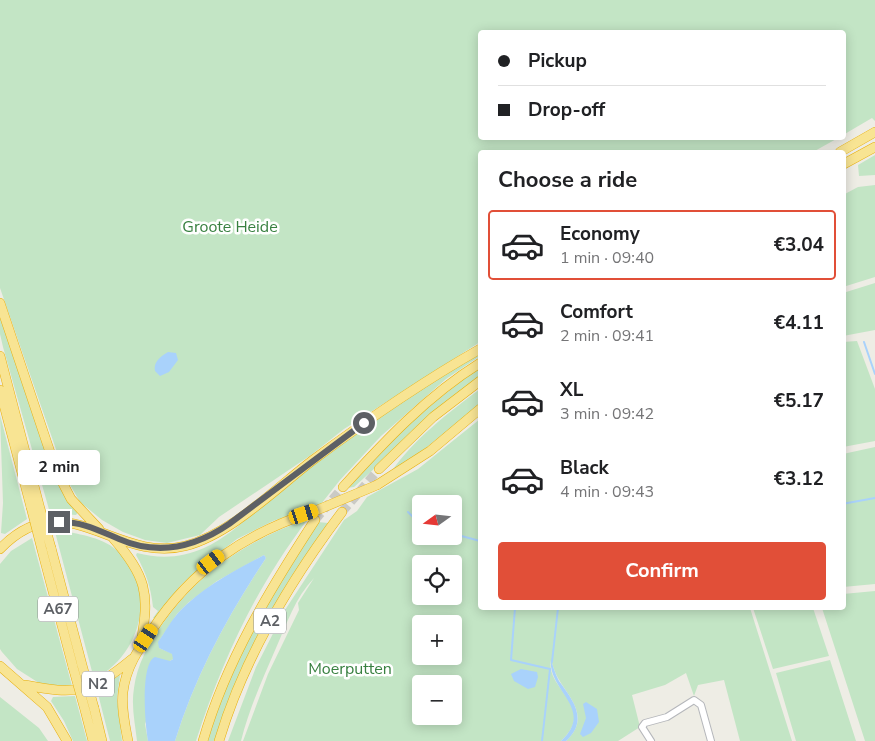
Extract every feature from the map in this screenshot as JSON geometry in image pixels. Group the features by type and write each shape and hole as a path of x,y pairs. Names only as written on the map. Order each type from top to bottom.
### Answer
{"highway":[{"path":"844,150 875,132"},
{"path":"846,163 875,146"},
{"path":"0,302 60,479 71,499 100,531"},
{"path":"112,536 141,546 161,549 184,546 210,536 364,423 441,372 478,350"},
{"name":"A67","path":"0,356 35,506"},
{"path":"342,487 402,424 450,384 478,364"},
{"path":"380,470 433,418 478,383"},
{"name":"A67","path":"0,390 47,549 89,709 93,741"},
{"path":"140,647 177,595 211,562 259,532 377,485 430,451 478,412"},
{"name":"A2","path":"219,741 237,691 291,583 342,512"},
{"name":"A2","path":"203,741 224,682 248,630 280,574 316,520"},
{"name":"N2","path":"0,548 17,534 41,524 72,522 112,536 132,560 143,586 146,611 140,647 133,658 123,694 128,741"},
{"name":"N2","path":"25,685 59,692 85,688 110,676 133,658"},
{"name":"N2","path":"0,666 25,685 51,712 67,741"},
{"name":"A67","path":"89,709 102,741"}],"street":[{"path":"651,741 642,727 645,723 667,717 694,700 701,704 711,741"}],"green space":[{"name":"Groote Heide","path":"0,0 875,0 875,121 872,118 846,133 846,30 478,30 478,140 834,140 817,150 478,150 478,343 344,429 311,455 219,517 200,535 167,543 145,540 123,532 102,520 80,502 66,478 0,288"},
{"path":"875,155 875,175 859,176 858,165"},
{"path":"875,185 875,277 846,286 846,193 858,187"},
{"path":"875,283 875,330 846,335 846,292"},
{"path":"0,317 33,412 78,512 76,515 50,513 3,347 0,334"},
{"path":"857,341 875,389 875,441 846,446 846,342"},
{"path":"478,354 478,357 446,379 381,436 340,480 321,504 273,521 237,539 198,569 180,586 155,619 153,618 158,611 153,607 151,593 143,568 136,555 137,553 163,557 179,556 204,548 215,542 236,528 285,486 356,433"},
{"path":"478,369 478,378 457,394 354,487 347,488 426,409"},
{"path":"478,391 478,406 411,460 391,472 410,448 444,417"},
{"path":"0,415 27,519 5,534 1,533 3,503"},
{"name":"Moerputten","path":"478,421 478,610 751,610 792,741 740,741 724,680 698,685 694,696 686,673 665,685 632,695 640,727 618,741 566,741 577,724 578,716 576,708 557,676 551,660 551,671 555,680 573,708 574,718 571,729 561,741 243,741 268,674 299,610 298,603 314,578 297,602 288,620 248,717 241,741 228,741 256,667 285,610 344,520 357,511 367,497 418,469"},
{"path":"875,447 875,584 846,587 846,453"},
{"path":"308,519 272,572 242,625 217,681 196,741 175,741 192,693 214,646 266,558 264,555 217,581 189,602 177,614 159,641 159,648 173,654 173,659 170,661 145,724 148,741 137,741 133,701 138,671 152,640 175,607 208,574 244,548 286,527"},
{"path":"318,522 328,523 289,580 258,636 216,741 208,741 228,683 254,627"},
{"path":"61,531 92,537 113,547 131,568 138,585 141,603 139,621 133,639 123,655 110,669 94,679 55,532"},
{"path":"32,538 72,686 39,683 17,669 0,649 0,564 11,551"},
{"path":"875,591 875,741 865,741 823,610 846,610 846,594"},
{"path":"754,610 814,610 829,656 773,669"},
{"path":"830,660 856,741 796,741 776,673"},
{"path":"120,675 117,698 122,741 110,741 97,690"},
{"path":"75,696 87,741 73,741 64,721 51,701 53,697"},
{"path":"0,697 39,728 48,741 0,741"}],"water":[{"path":"168,352 176,353 178,360 169,372 160,376 155,371 156,362"},
{"path":"264,555 266,558 214,646 192,693 175,741 148,741 145,696 147,671 150,662 155,657 170,661 173,659 172,654 159,648 158,642 178,613 197,595 219,580"},
{"path":"551,659 554,670 573,703 578,718 573,733 566,741 561,741 570,729 574,719 568,700 556,681"},
{"path":"521,669 537,672 538,677 535,687 528,689 514,681 511,674"},
{"path":"586,702 597,709 599,722 591,733 583,737 580,734 586,718 583,704"}],"waterway":[{"path":"864,342 875,374"},
{"path":"846,503 875,498"},
{"path":"408,512 412,516"},
{"path":"462,536 478,540"},
{"path":"515,610 511,660 550,669 542,741"},
{"path":"552,662 558,610"}],"tunnel":[{"path":"342,512 379,469"},
{"path":"315,520 343,487"}],"route":[{"path":"59,522 83,524 129,543 161,549 184,546 203,540 229,524 364,423"}]}
